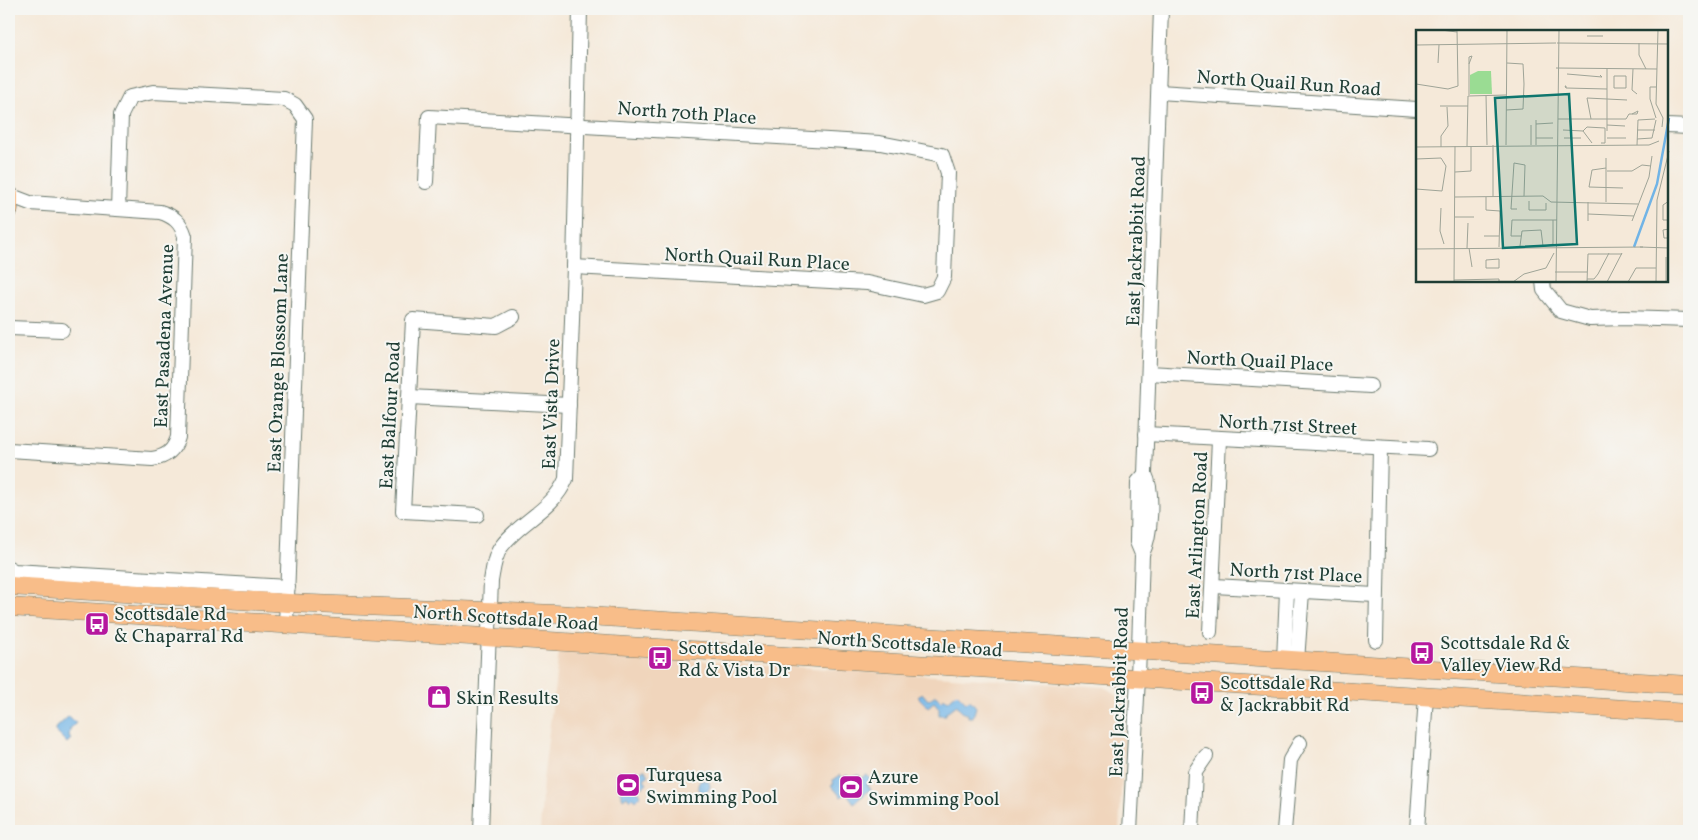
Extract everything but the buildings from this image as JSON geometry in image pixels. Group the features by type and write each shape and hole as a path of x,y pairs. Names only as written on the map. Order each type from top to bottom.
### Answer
{"main road":[{"path":"9,195 9,209"},
{"name":"North Scottsdale Road","path":"11,575 490,612 910,636 1689,685"},
{"name":"North Scottsdale Road","path":"9,607 1689,713"},
{"path":"836,659 841,632"},
{"path":"909,664 910,636"}],"street":[{"name":"East Vista Drive","path":"481,831 492,572 501,547 558,495 566,479 579,124 580,9"},
{"name":"East Jackrabbit Road","path":"1130,831 1142,554 1136,542 1138,482 1145,474 1161,9"},
{"name":"East Orange Blossom Lane","path":"118,209 121,116 130,96 153,92 284,99 295,105 305,119 286,624"},
{"name":"North Quail Run Road","path":"1159,92 1416,109"},
{"name":"North 70th Place","path":"426,182 429,117 579,124 880,143 942,155 948,173 944,277 937,291"},
{"path":"1668,126 1689,127"},
{"path":"9,195 30,203 118,209"},
{"path":"9,209 30,203"},
{"name":"East Pasadena Avenue","path":"9,450 152,459 169,453 175,447 178,437 185,236 182,227 176,220 160,212 118,209"},
{"name":"North Quail Run Place","path":"574,267 867,284 923,295 937,291"},
{"path":"1543,282 1544,290 1561,311 1590,319 1689,320"},
{"name":"East Balfour Road","path":"477,515 403,511 413,320 496,326 513,317"},
{"path":"9,328 62,330"},
{"name":"North Quail Place","path":"1149,373 1370,386"},
{"path":"409,397 569,404"},
{"name":"North 71st Street","path":"1146,434 1219,440 1428,449"},
{"name":"East Arlington Road","path":"1210,632 1214,586 1219,440"},
{"path":"1376,640 1375,595 1380,447"},
{"name":"North 71st Place","path":"1214,586 1375,595"},
{"path":"1288,591 1291,660"},
{"path":"1291,660 1302,592"},
{"path":"1417,831 1426,696"},
{"path":"1284,831 1290,760 1300,743"},
{"path":"1192,831 1195,772 1206,756"}],"shaded area":[{"path":"559,652 1105,687 1126,702 1119,831 540,831 543,780"}],"water":[{"path":"922,693 928,700 936,695 941,701 944,698 948,701 957,693 966,702 970,700 976,707 973,717 968,717 968,714 963,713 957,705 946,712 946,715 939,715 939,708 934,702 928,707 918,697"},
{"path":"69,716 76,723 70,729 69,737 71,739 67,743 54,730"},
{"name":"Turquesa Swimming Pool","path":"644,769 649,775 644,779 647,783 643,787 640,784 636,787 641,795 636,800 633,797 630,800 627,796 623,799 617,783 617,775 621,772 624,775 628,773 631,777"},
{"name":"Azure Swimming Pool","path":"840,775 843,778 847,775 850,778 859,775 862,778 867,775 871,780 867,784 871,789 854,803 848,795 852,792 850,790 841,797 831,785 834,783 832,781"},
{"path":"702,780 706,780 710,786 706,792 702,792 698,788 698,784"}],"place":[{"name":"Scottsdale Rd & Chaparral Rd","path":"97,624"},
{"name":"Scottsdale Rd & Valley View Rd","path":"1422,653"},
{"name":"Scottsdale Rd & Vista Dr","path":"660,658"},
{"name":"Scottsdale Rd & Jackrabbit Rd","path":"1202,693"},
{"name":"Skin Results","path":"439,697"},
{"name":"Turquesa Swimming Pool","path":"628,785"},
{"name":"Azure Swimming Pool","path":"851,787"}]}
